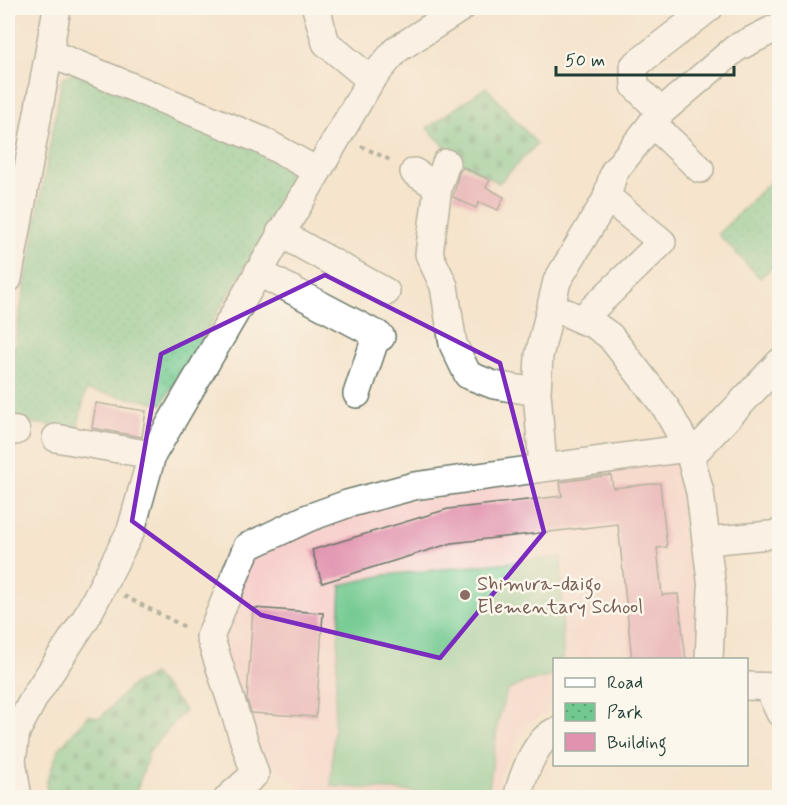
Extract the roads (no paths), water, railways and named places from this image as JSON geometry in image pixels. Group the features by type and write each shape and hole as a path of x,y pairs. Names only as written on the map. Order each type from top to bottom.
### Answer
{"street":[{"path":"8,279 16,183 57,8"},
{"path":"316,8 326,43 371,80"},
{"path":"13,782 12,761 16,732 35,696 86,618 131,530 152,455 317,171 347,138 371,80 396,50 461,8"},
{"path":"700,169 635,86 634,66 709,8"},
{"path":"543,467 537,392 539,356 557,281 607,197 614,172 657,117 736,48 780,26"},
{"path":"48,52 261,140 317,171"},
{"path":"414,172 442,175 429,254 444,286 453,344 468,375 494,385 537,392"},
{"path":"581,320 662,242 607,197"},
{"path":"280,234 386,292"},
{"path":"258,272 379,335 357,394"},
{"path":"551,306 596,326 610,336 666,408 690,452 707,541 712,588 709,658"},
{"path":"228,798 255,774 210,637 247,547 308,518 347,504 414,486 543,467 690,452 780,362"},
{"path":"56,438 152,455"},
{"path":"707,541 780,534"},
{"path":"765,687 780,713"},
{"path":"517,798 535,753 548,735 553,733"}],"place":[{"name":"Shimura-daigo Elementary School","path":"465,595"}]}
